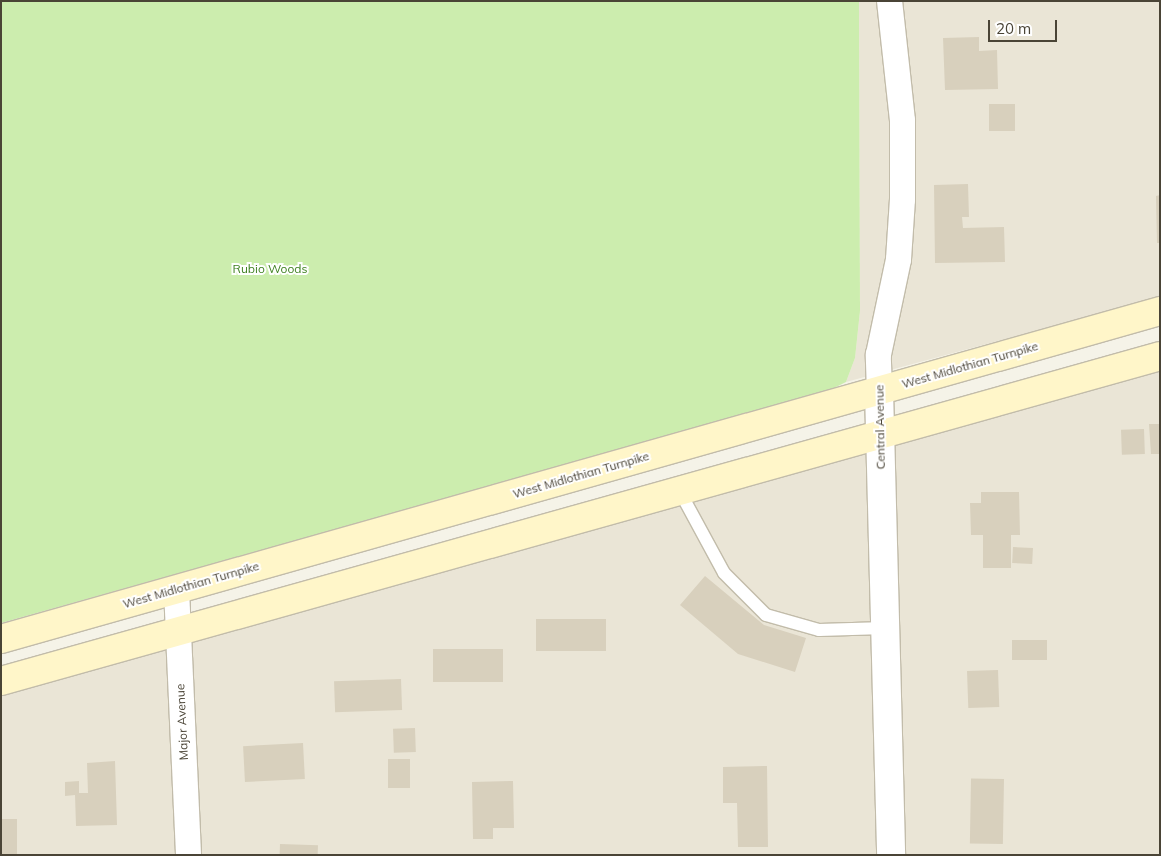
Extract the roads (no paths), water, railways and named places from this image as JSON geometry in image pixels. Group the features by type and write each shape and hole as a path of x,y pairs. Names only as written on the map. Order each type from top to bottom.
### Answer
{"main road":[{"name":"West Midlothian Turnpike","path":"1,639 1160,312"},
{"path":"1,681 1160,356"}],"street":[{"name":"Central Avenue","path":"889,1 902,120 902,199 898,259 878,354 891,855"},
{"name":"Major Avenue","path":"176,589 188,855"}],"lane":[{"path":"679,490 724,574 766,615 819,630 885,628"}],"park label":[{"name":"Rubio Woods","path":"270,269"}]}
